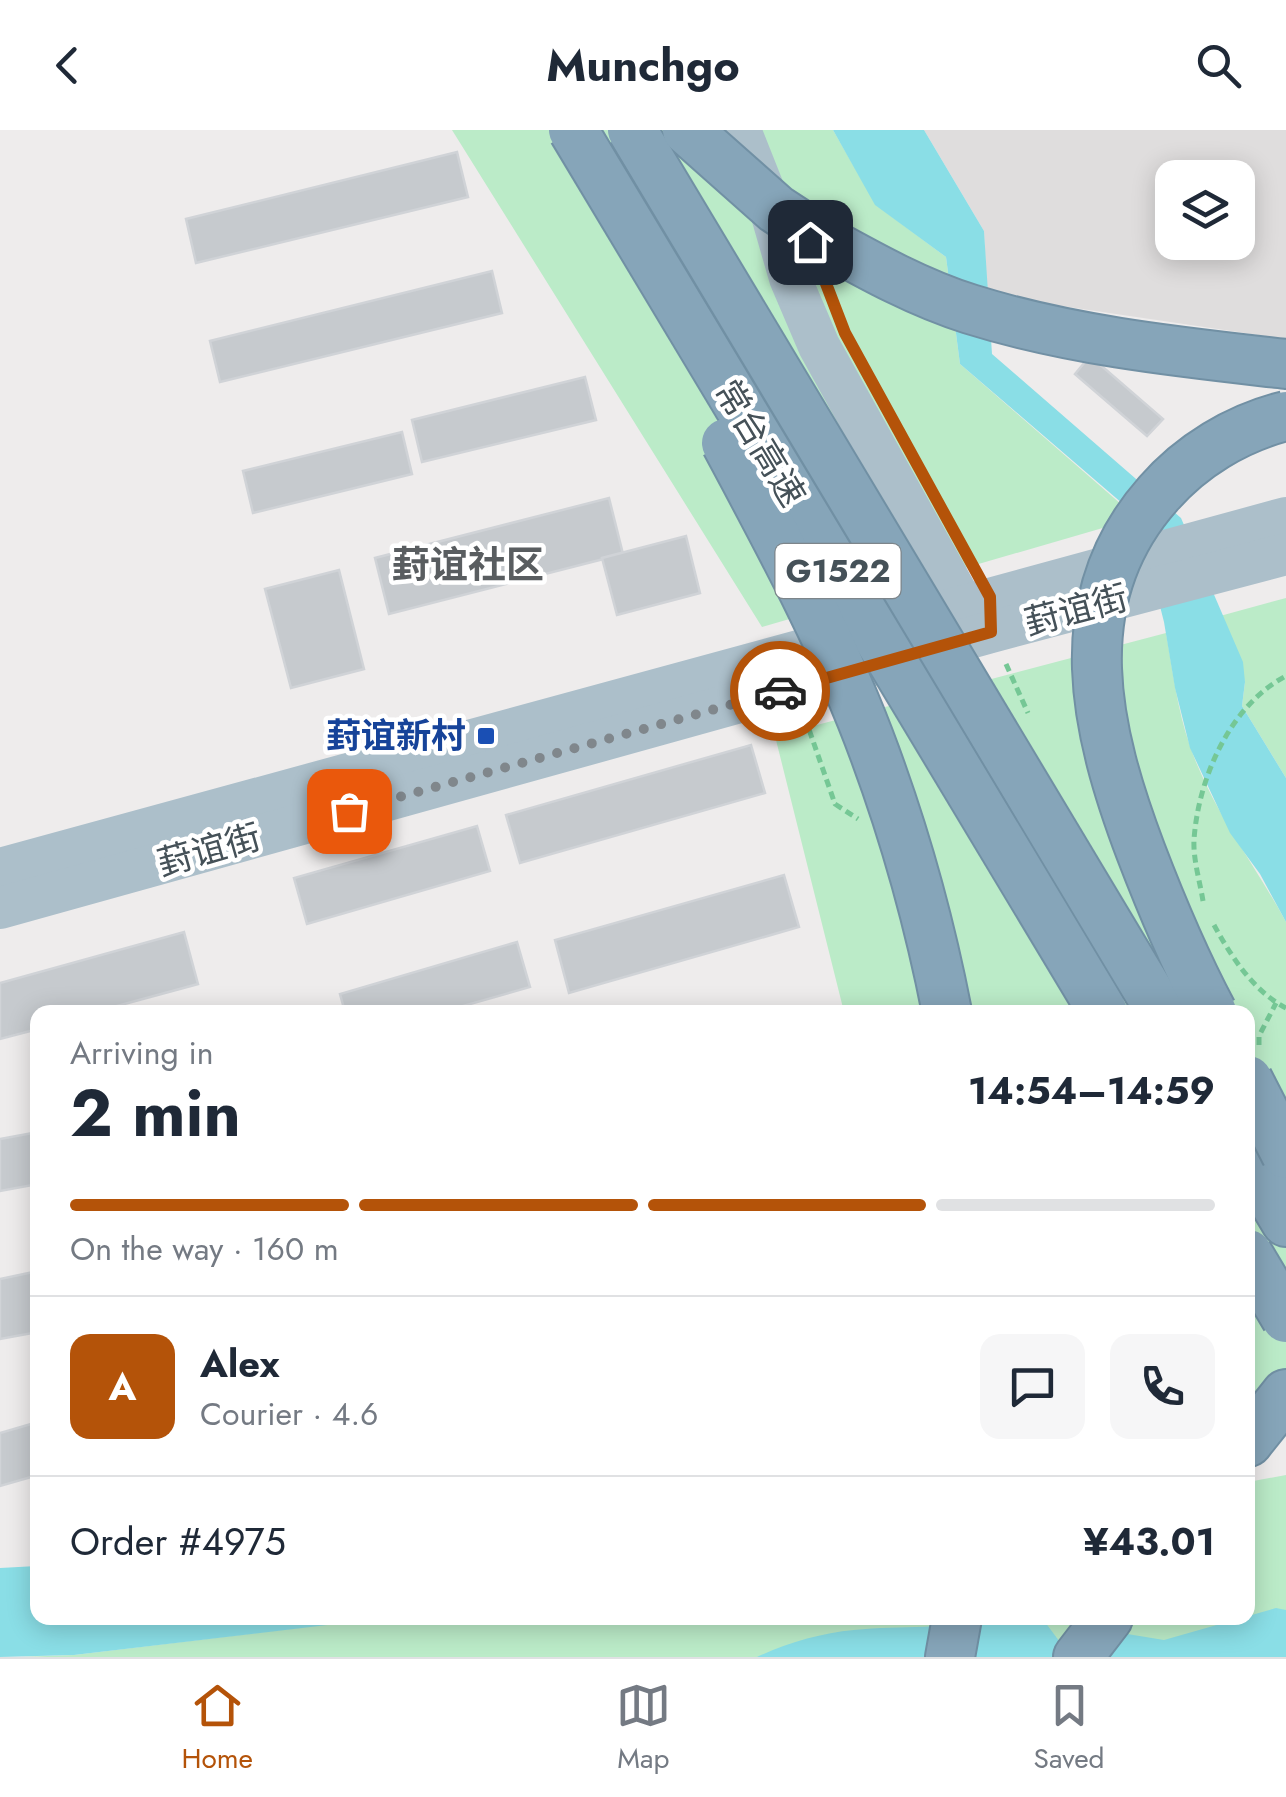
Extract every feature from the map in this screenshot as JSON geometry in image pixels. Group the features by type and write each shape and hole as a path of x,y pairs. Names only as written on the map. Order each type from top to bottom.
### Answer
{"highway":[{"path":"562,130 607,223 754,496 848,688 875,752 915,876 945,1005"},
{"name":"常台高速","path":"573,130 1099,1005"},
{"name":"常台高速","path":"632,130 1156,1005"},
{"path":"687,130 776,209 870,267 921,291 970,309 1047,329 1124,344 1286,364"},
{"path":"1209,1005 1151,879 1112,768 1097,688 1097,634 1104,596 1119,554 1146,507 1172,477 1250,428 1286,416"},
{"path":"1255,1094 1286,1154"},
{"path":"1255,1170 1286,1222"},
{"path":"1255,1266 1286,1318"},
{"path":"1255,1433 1286,1394"},
{"path":"1255,1467 1286,1429"},
{"path":"950,1657 956,1625"},
{"path":"1078,1657 1103,1625"},
{"path":"1106,1657 1131,1625"}],"main road":[{"path":"740,130 790,278 819,346 981,612"},
{"path":"772,130 838,316 981,612"},
{"name":"葑谊街","path":"0,869 981,612 1215,555 1286,518"},
{"name":"葑谊街","path":"1215,555 1286,554"},
{"name":"葑谊街","path":"0,908 981,612"}],"path":[{"path":"1204,904 1194,843 1203,781 1232,726 1275,682 1286,676"},
{"path":"1211,918 1232,959 1276,1003 1286,1008"}],"shaded area":[{"path":"924,130 1286,130 1286,339 987,295 984,231"}],"green space":[{"path":"452,130 833,130 876,205 946,257 960,364 1137,518 762,627"},
{"path":"1286,598 1286,778 1242,706 1245,682 1220,616"},
{"path":"1166,633 1182,718 1199,770 1286,922 1286,1400 1255,1404 1255,1005 842,1005 775,736"},
{"path":"1286,1475 1286,1657 21,1657 74,1655 321,1625 1255,1625 1255,1481"}],"water":[{"path":"833,130 924,130 984,231 992,354 1181,518 1243,662 1242,706 1286,778 1286,922 1260,874 1230,833 1190,748 1137,516 960,364 946,257 875,205"},
{"path":"30,1566 30,1625 327,1625 74,1655 0,1657 0,1568"},
{"path":"1276,1608 1286,1610 1286,1657 1101,1657 1115,1632 1164,1640 1216,1625 1255,1625 1255,1614"},
{"path":"1047,1625 1071,1657 757,1657 804,1639 872,1629"}],"building":[{"path":"457,152 468,197 196,263 186,219"},
{"path":"492,271 502,313 220,382 210,341"},
{"path":"1090,356 1163,419 1147,436 1075,374"},
{"path":"585,377 596,420 422,462 412,420"},
{"path":"402,432 412,474 253,513 243,471"},
{"path":"609,498 623,554 389,614 375,558"},
{"path":"686,536 700,593 617,615 602,558"},
{"path":"339,570 364,669 291,688 265,589"},
{"path":"751,745 765,793 520,863 506,815"},
{"path":"477,826 490,871 307,924 294,878"},
{"path":"784,875 799,927 569,993 555,940"},
{"path":"184,932 198,984 121,1005 30,1005 30,1031 0,1039 0,983"},
{"path":"517,942 530,987 467,1005 343,1005 340,994"},
{"path":"30,1133 30,1185 0,1191 0,1139"},
{"path":"30,1273 30,1333 0,1339 0,1279"},
{"path":"30,1424 30,1477 0,1486 0,1433"}],"way so far":[{"path":"349,811 780,691"}],"place":[{"name":"葑谊新村","path":"486,736"}],"district":[{"name":"葑谊社区","path":"468,565"}],"route":[{"path":"780,691 991,632 990,597 845,333 810,242"}]}
